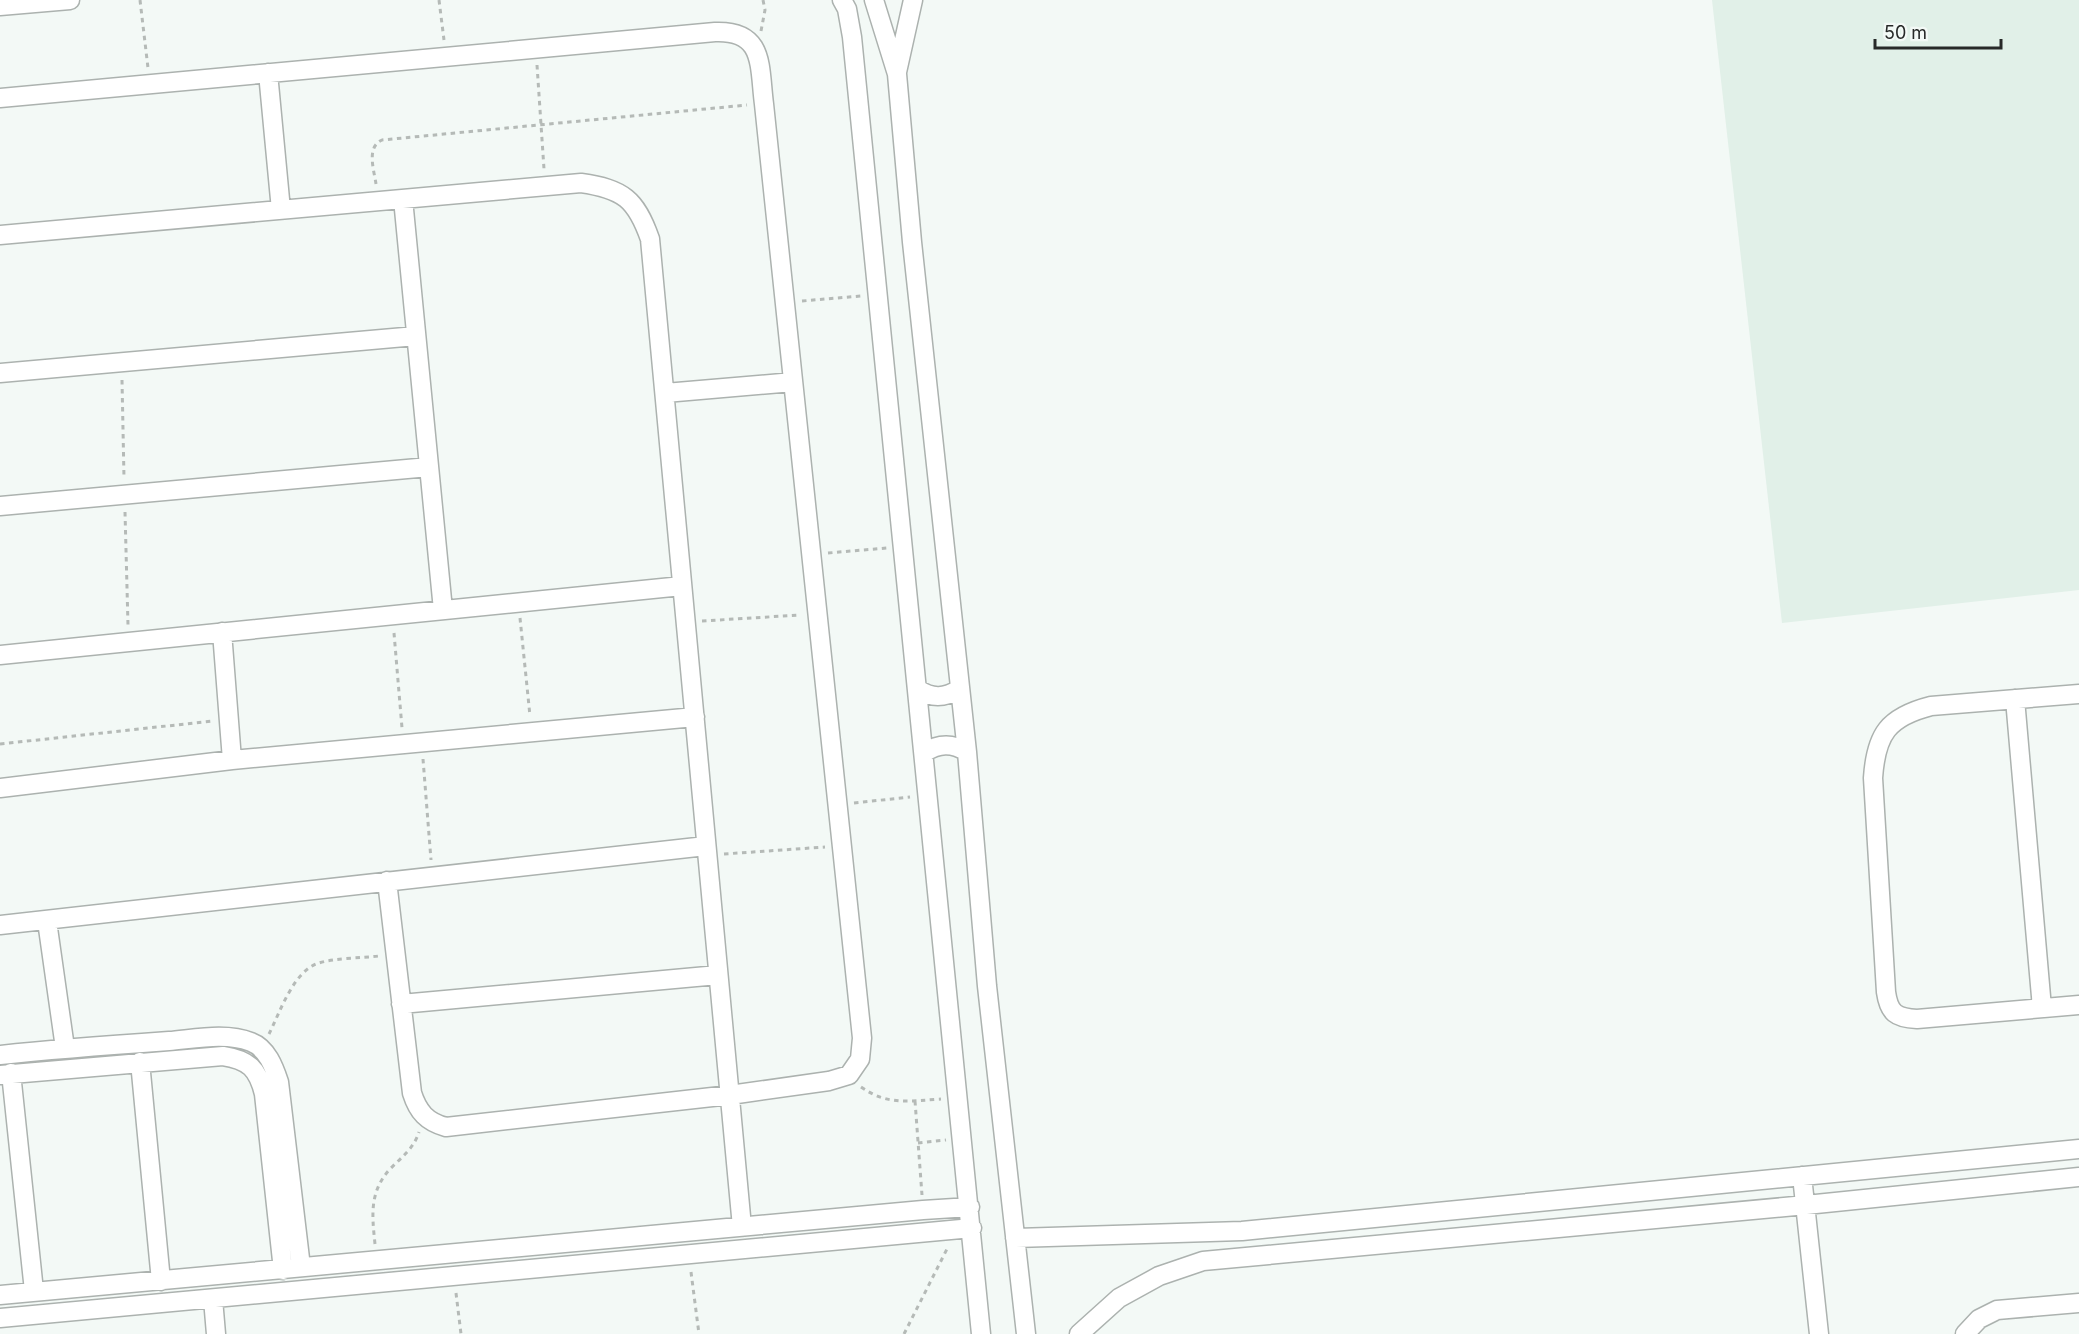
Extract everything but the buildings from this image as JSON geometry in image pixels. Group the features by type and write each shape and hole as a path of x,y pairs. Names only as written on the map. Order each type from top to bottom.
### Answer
{"street":[{"path":"0,6 35,1 70,0"},
{"path":"842,0 847,9 852,37 970,1207 964,1229 981,1334"},
{"path":"874,0 897,74 912,242 967,752 987,986 1026,1334"},
{"path":"897,74 913,0"},
{"path":"0,98 732,31 747,38 757,51 862,1038 860,1059 849,1075 830,1081 729,1095 446,1127 435,1124 424,1117 416,1106 412,1093 387,881"},
{"path":"268,73 281,210"},
{"path":"0,235 581,183 605,186 627,198 642,216 650,239 742,1227"},
{"path":"404,199 443,610"},
{"path":"0,373 416,336"},
{"path":"664,393 793,382"},
{"path":"0,506 429,467"},
{"path":"0,655 682,586"},
{"path":"222,632 232,760"},
{"path":"918,689 926,694 943,696 959,689"},
{"path":"2079,694 1931,706 1910,712 1892,724 1882,737 1874,755 1873,778 1886,992 1893,1012 1902,1018 2079,1005"},
{"path":"2015,699 2042,1008"},
{"path":"0,788 232,760 695,717"},
{"path":"924,753 940,745 959,747 967,752"},
{"path":"0,925 387,881 707,851"},
{"path":"47,921 65,1048"},
{"path":"401,1004 718,975"},
{"path":"0,1055 223,1037 253,1042 273,1065 279,1082 301,1267"},
{"path":"34,1291 5,1074 140,1062 223,1056 238,1058 251,1066 260,1079 264,1094 283,1270"},
{"path":"140,1062 161,1281"},
{"path":"1015,1238 1242,1231 2079,1149"},
{"path":"1802,1176 1819,1334"},
{"path":"1079,1334 1119,1298 1159,1276 1203,1262 1806,1205 2079,1176"},
{"path":"0,1295 970,1207"},
{"path":"881,1214 883,1237"},
{"path":"0,1318 964,1229"},
{"path":"399,1258 401,1281"},
{"path":"213,1299 216,1334"},
{"path":"1965,1334 1979,1319 1997,1310 2079,1303"}],"path":[{"path":"140,0 150,84"},
{"path":"439,0 446,57"},
{"path":"757,51 764,16 763,0"},
{"path":"536,48 545,186"},
{"path":"378,201 372,149 382,140 764,104"},
{"path":"785,303 878,295"},
{"path":"811,554 903,546"},
{"path":"518,602 531,732"},
{"path":"686,623 817,614"},
{"path":"392,615 403,744"},
{"path":"0,744 229,719"},
{"path":"422,742 432,877"},
{"path":"837,804 928,796"},
{"path":"707,851 841,846"},
{"path":"261,1049 292,988 303,973 318,963 396,954"},
{"path":"849,1075 858,1085 884,1100 898,1102 958,1098"},
{"path":"915,1101 923,1210"},
{"path":"376,1260 371,1209 376,1189 389,1169 405,1155 417,1138 424,1117"},
{"path":"918,1143 962,1139"},
{"path":"904,1334 964,1229"},
{"path":"689,1255 699,1334"},
{"path":"454,1276 460,1334"}],"shaded area":[{"path":"1712,0 2079,0 2079,590 1782,623"}]}
